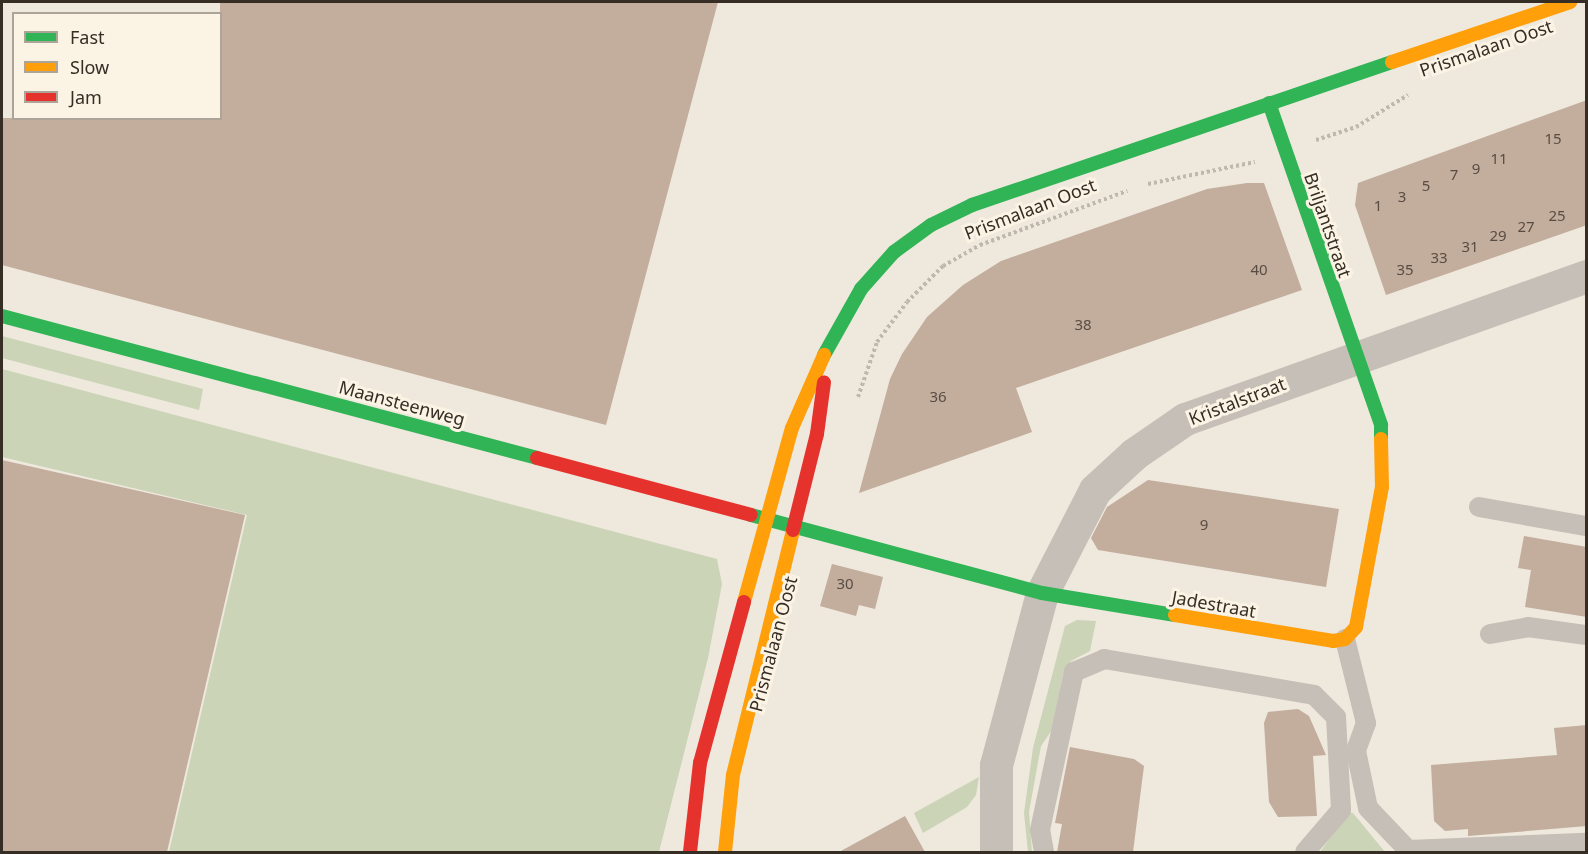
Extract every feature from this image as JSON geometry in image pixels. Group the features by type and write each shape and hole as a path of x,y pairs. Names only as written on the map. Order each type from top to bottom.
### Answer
{"street":[{"name":"Prismalaan Oost","path":"690,852 700,763 765,517 792,428 830,343 861,289 894,252 931,225 972,205 1570,2"},
{"name":"Briljantstraat","path":"1269,103 1354,357"},
{"name":"Kristalstraat","path":"996,852 996,765 1042,592 1063,544 1095,489 1134,454 1185,419 1587,276"},
{"name":"Maansteenweg","path":"2,316 794,524"},
{"name":"Prismalaan Oost","path":"725,852 733,775 817,434 830,343"},
{"path":"1345,639 1356,627 1383,468 1381,425 1354,357"},
{"name":"Jadestraat","path":"794,524 1042,592 1304,638 1345,639"}],"lane":[{"path":"1479,507 1587,526"},
{"path":"1490,634 1528,627 1587,635"},
{"path":"1345,639 1366,723 1356,751 1368,808 1408,850 1587,843"},
{"path":"1044,852 1040,830 1074,672 1104,659 1314,695 1322,702 1336,717 1341,810 1305,852"}],"path":[{"name":"Prismalaan Oost","path":"1145,184 1250,164 1356,127 1419,91"},
{"name":"Prismalaan Oost","path":"857,399 877,342 907,302 943,266 980,244 1134,188"}],"green space":[{"path":"2,336 203,389 199,410 2,358"},
{"path":"2,369 717,559 722,584 708,658 659,852 169,852 247,515 2,457"},
{"path":"1077,620 1096,621 1090,651 1071,661 1063,674 1052,730 1041,746 1029,812 1032,852 1028,852 1024,813 1033,748 1065,626"},
{"path":"979,777 976,795 967,807 923,833 914,813"},
{"path":"1348,813 1353,813 1385,852 1320,852"}],"building":[{"path":"220,2 718,2 606,425 2,265 2,118 12,118 12,120 222,120 222,12 220,12"},
{"path":"1587,100 1587,225 1386,295 1355,205 1358,183"},
{"path":"1264,183 1302,290 1016,388 1032,432 859,493 890,379 902,354 927,317 963,285 1001,261 1207,189"},
{"path":"2,460 245,515 167,852 2,852"},
{"path":"1148,480 1339,509 1326,587 1098,550 1091,538 1107,507"},
{"path":"1524,536 1587,547 1587,617 1525,607 1531,570 1518,568"},
{"path":"832,564 883,577 875,609 859,605 856,616 820,606"},
{"path":"1298,709 1309,716 1326,755 1313,756 1317,816 1278,817 1269,802 1264,723 1268,712"},
{"path":"1587,725 1587,826 1468,836 1468,829 1445,831 1434,821 1431,765 1557,755 1554,728"},
{"path":"1070,747 1134,759 1144,766 1133,852 1057,852 1062,824 1055,823"},
{"path":"905,816 925,852 839,852"}],"traffic: fast":[{"path":"824,355 861,289 894,252 931,225 972,205 1392,62"},
{"path":"1269,103 1381,425 1381,439"},
{"path":"2,316 537,458"},
{"path":"751,515 1042,593 1175,615"}],"traffic: slow":[{"path":"1392,62 1570,2"},
{"path":"744,602 792,428 824,355"},
{"path":"1175,615 1333,641 1345,639 1356,627 1382,487 1381,439"},
{"path":"725,852 733,775 793,530"}],"traffic: jam":[{"path":"793,530 817,434 824,382"},
{"path":"537,458 751,515"},
{"path":"690,852 700,763 744,602"}]}
